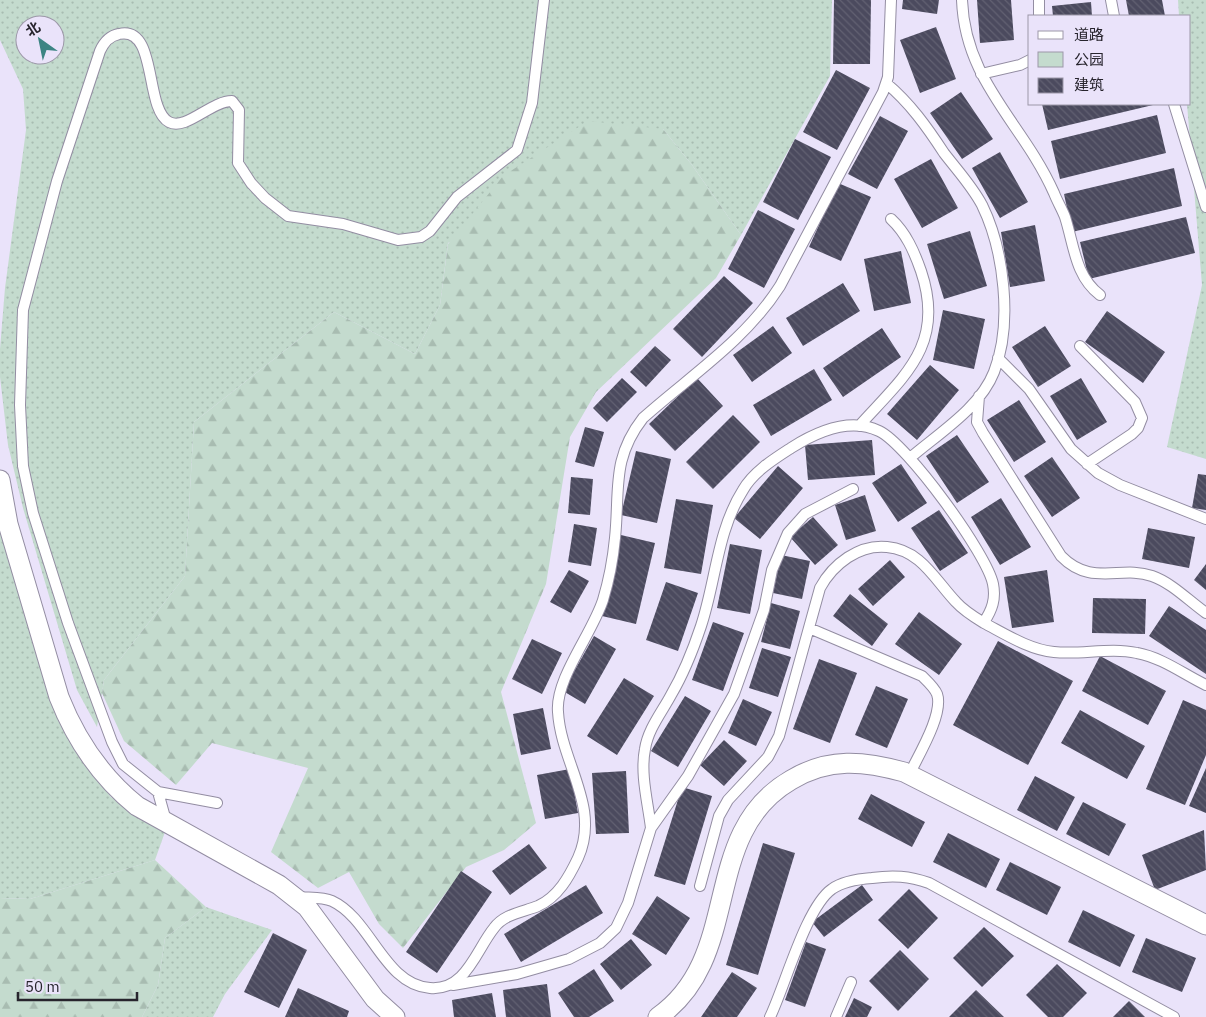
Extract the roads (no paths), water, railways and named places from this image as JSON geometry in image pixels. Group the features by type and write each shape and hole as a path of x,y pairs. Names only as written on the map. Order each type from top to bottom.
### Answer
{"street":[{"path":"0,480 8,524 57,688 69,722 91,758 116,790 137,806 166,824 279,885 296,897 306,907 375,999 395,1017"},
{"path":"658,1017 688,991 704,960 713,937 735,847 746,825 760,804 783,784 798,776 830,765 868,763 909,774 1206,925"}],"lane":[{"path":"217,803 158,792 123,764 112,742 68,623 33,514 23,466 20,405 23,310 57,181 100,51 104,42 116,34 132,34 138,40 146,58 157,106 169,123 186,122 220,102 232,101 239,110 238,163 241,171 265,198 288,216 343,224 398,240 412,240 430,231 458,196 517,150 532,103 544,0"},
{"path":"438,988 461,977 468,970 494,927 500,922 508,916 540,905 560,889 578,858 585,839 584,810 560,727 557,711 558,698 563,683 596,618 603,600 615,539 618,470 624,448 631,433 643,418 726,349 765,310 780,286 886,83 891,0"},
{"path":"962,0 967,43 981,74 1047,177 1064,216 1083,276 1090,287 1100,295"},
{"path":"1039,0 1039,15"},
{"path":"1111,0 1114,15"},
{"path":"981,74 1020,65 1028,61"},
{"path":"886,83 905,98 982,205 996,244 1003,287 1004,320 994,372 979,396 910,458"},
{"path":"1174,105 1206,207"},
{"path":"858,426 912,366 920,352 928,327 927,294 917,259 905,235 891,219"},
{"path":"1080,346 1135,402 1142,418 1138,428 1132,434 1087,464"},
{"path":"998,358 1028,388 1072,449 1087,464 1120,485 1206,519"},
{"path":"979,396 977,422 1061,556 1068,564 1102,575 1151,575 1164,581 1206,613"},
{"path":"651,828 644,769 645,749 651,729 686,667 698,637 708,604 725,528 744,488 776,458 800,443 820,433 842,426 858,426 879,431 897,443 936,491 985,563 993,583 994,600 992,611 984,622"},
{"path":"296,897 331,901 338,905 359,924 402,978 413,984 438,988 546,966 575,956 600,943 616,928 624,914 651,828 688,776 734,694 764,610 775,562 788,533 805,514 853,489"},
{"path":"700,886 719,816 728,800 768,757 779,736 820,588 825,579 848,557 873,547 886,546 910,553 923,563 956,603 984,622 1038,650 1054,652 1116,651 1143,654 1172,666 1206,685"},
{"path":"809,628 922,676 930,684 937,695 938,709 909,774"},
{"path":"158,792 166,824"},
{"path":"770,1017 800,943 821,900 831,889 844,883 890,875 908,876 929,883 1174,1017"},
{"path":"836,1017 851,982"}]}
